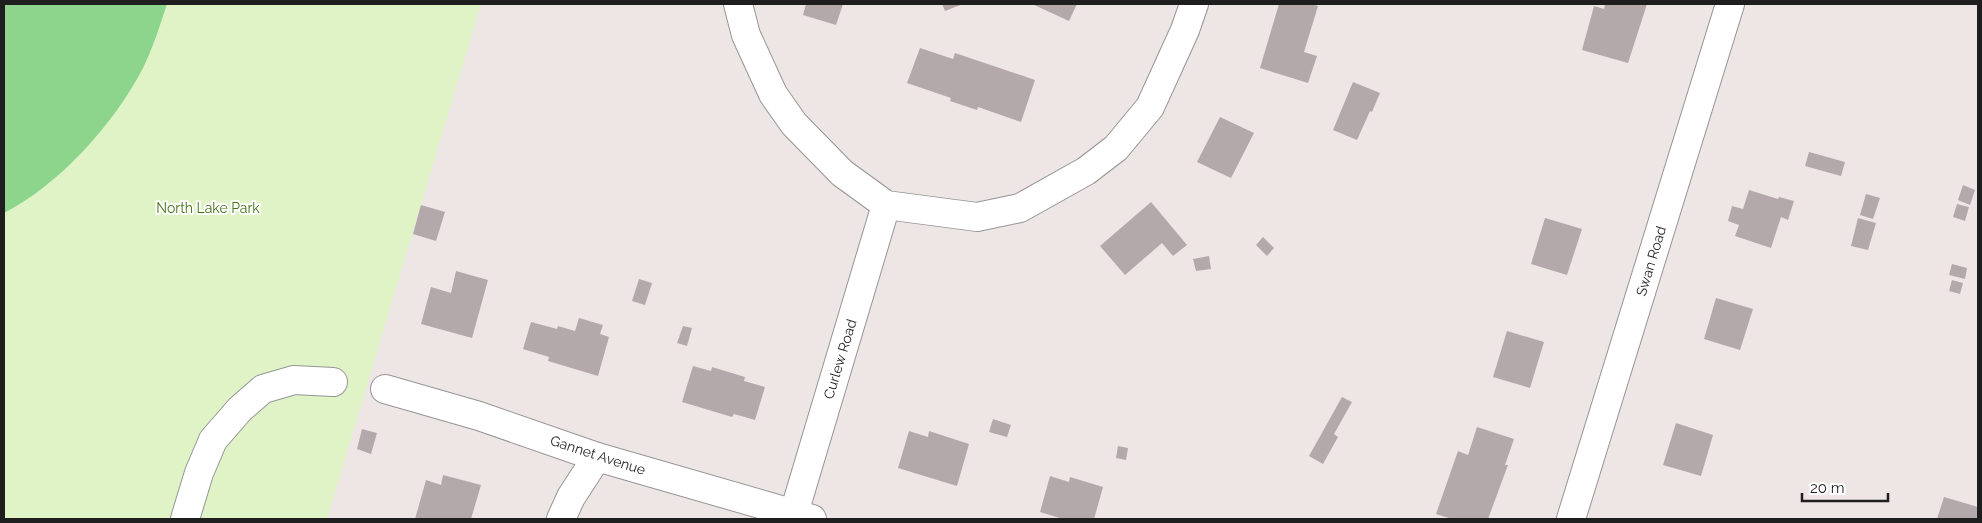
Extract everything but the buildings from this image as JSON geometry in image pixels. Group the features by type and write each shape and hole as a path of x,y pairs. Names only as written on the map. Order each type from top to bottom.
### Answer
{"street":[{"path":"738,4 746,35 773,94 794,124 842,173 886,205 976,217 1020,208 1086,171 1116,148 1150,107 1185,30 1194,4"},
{"name":"Swan Road","path":"1571,519 1730,4"},
{"name":"Curlew Road","path":"803,516 886,205"},
{"path":"185,519 199,474 214,440 240,409 263,389 294,380 334,382"},
{"name":"Gannet Avenue","path":"384,388 479,416 597,457 803,516"},
{"path":"561,519 571,497 597,457"}],"green space":[{"name":"North Lake Park","path":"4,4 481,4 327,519 4,519"},
{"path":"4,4 167,4 143,68 117,110 101,131 84,151 45,186 25,201 4,213"}]}
